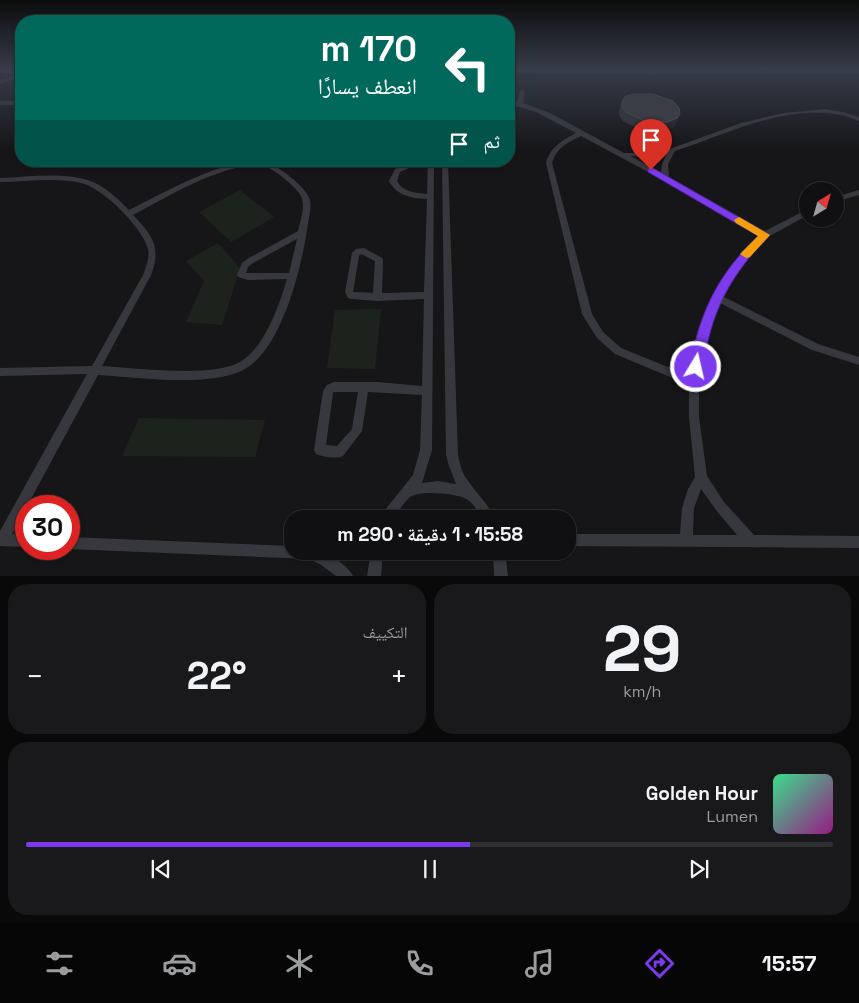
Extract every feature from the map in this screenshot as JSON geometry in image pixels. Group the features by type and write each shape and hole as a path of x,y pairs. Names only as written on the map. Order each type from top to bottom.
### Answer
{"street":[{"path":"520,104 521,96"},
{"path":"0,103 15,103"},
{"path":"515,103 550,116 622,154 765,235"},
{"path":"622,154 649,156 672,151 723,132 782,116 832,111 852,115 859,119"},
{"path":"581,133 556,148 549,157 548,162 585,306 592,324 607,343 618,351 694,382"},
{"path":"665,178 665,164 672,151"},
{"path":"128,214 228,167"},
{"path":"0,372 94,370 207,374 233,370 243,365 259,351 273,330 303,232 307,205 306,195 270,167"},
{"path":"407,167 397,171 393,181 395,186 402,191 416,196 431,197"},
{"path":"392,510 418,478 424,464 426,450 431,167"},
{"path":"445,167 452,455 454,469 460,482 483,510"},
{"path":"0,180 68,180 89,183 102,190 128,214 148,239 152,249 152,262 147,275 1,540 15,541"},
{"path":"844,197 859,192"},
{"path":"752,542 720,506 701,478 694,417 694,382 701,337 716,297 746,254 765,235 799,216"},
{"path":"291,276 244,277 241,275 245,265 250,261 303,232"},
{"path":"377,297 380,260 364,251 358,251 354,255 350,294 354,297 377,297 429,295"},
{"path":"716,297 815,347 859,361"},
{"path":"364,388 356,432 339,452 320,450 329,389 334,387 364,388 428,391"},
{"path":"687,541 685,520 688,504 693,490 701,478"},
{"path":"407,492 420,488 438,487 457,490 470,495"},
{"path":"576,540 859,542"},
{"path":"80,543 284,551"},
{"path":"326,560 347,576"},
{"path":"374,576 376,560"},
{"path":"500,560 501,576"}],"shaded area":[{"path":"240,190 274,217 231,242 199,212"},
{"path":"218,243 240,268 222,325 186,322 204,281 186,261"},
{"path":"381,309 375,369 327,368 335,310"},
{"path":"139,418 265,420 255,457 122,456"}],"building":[{"path":"626,96 658,96 673,101 679,108 680,114 677,118 668,122 645,121 626,112 622,106 622,101"}],"slow traffic":[{"path":"739,220 765,235 746,254"}],"route":[{"path":"651,170 765,235 746,254 716,297 701,337 696,367"}]}
